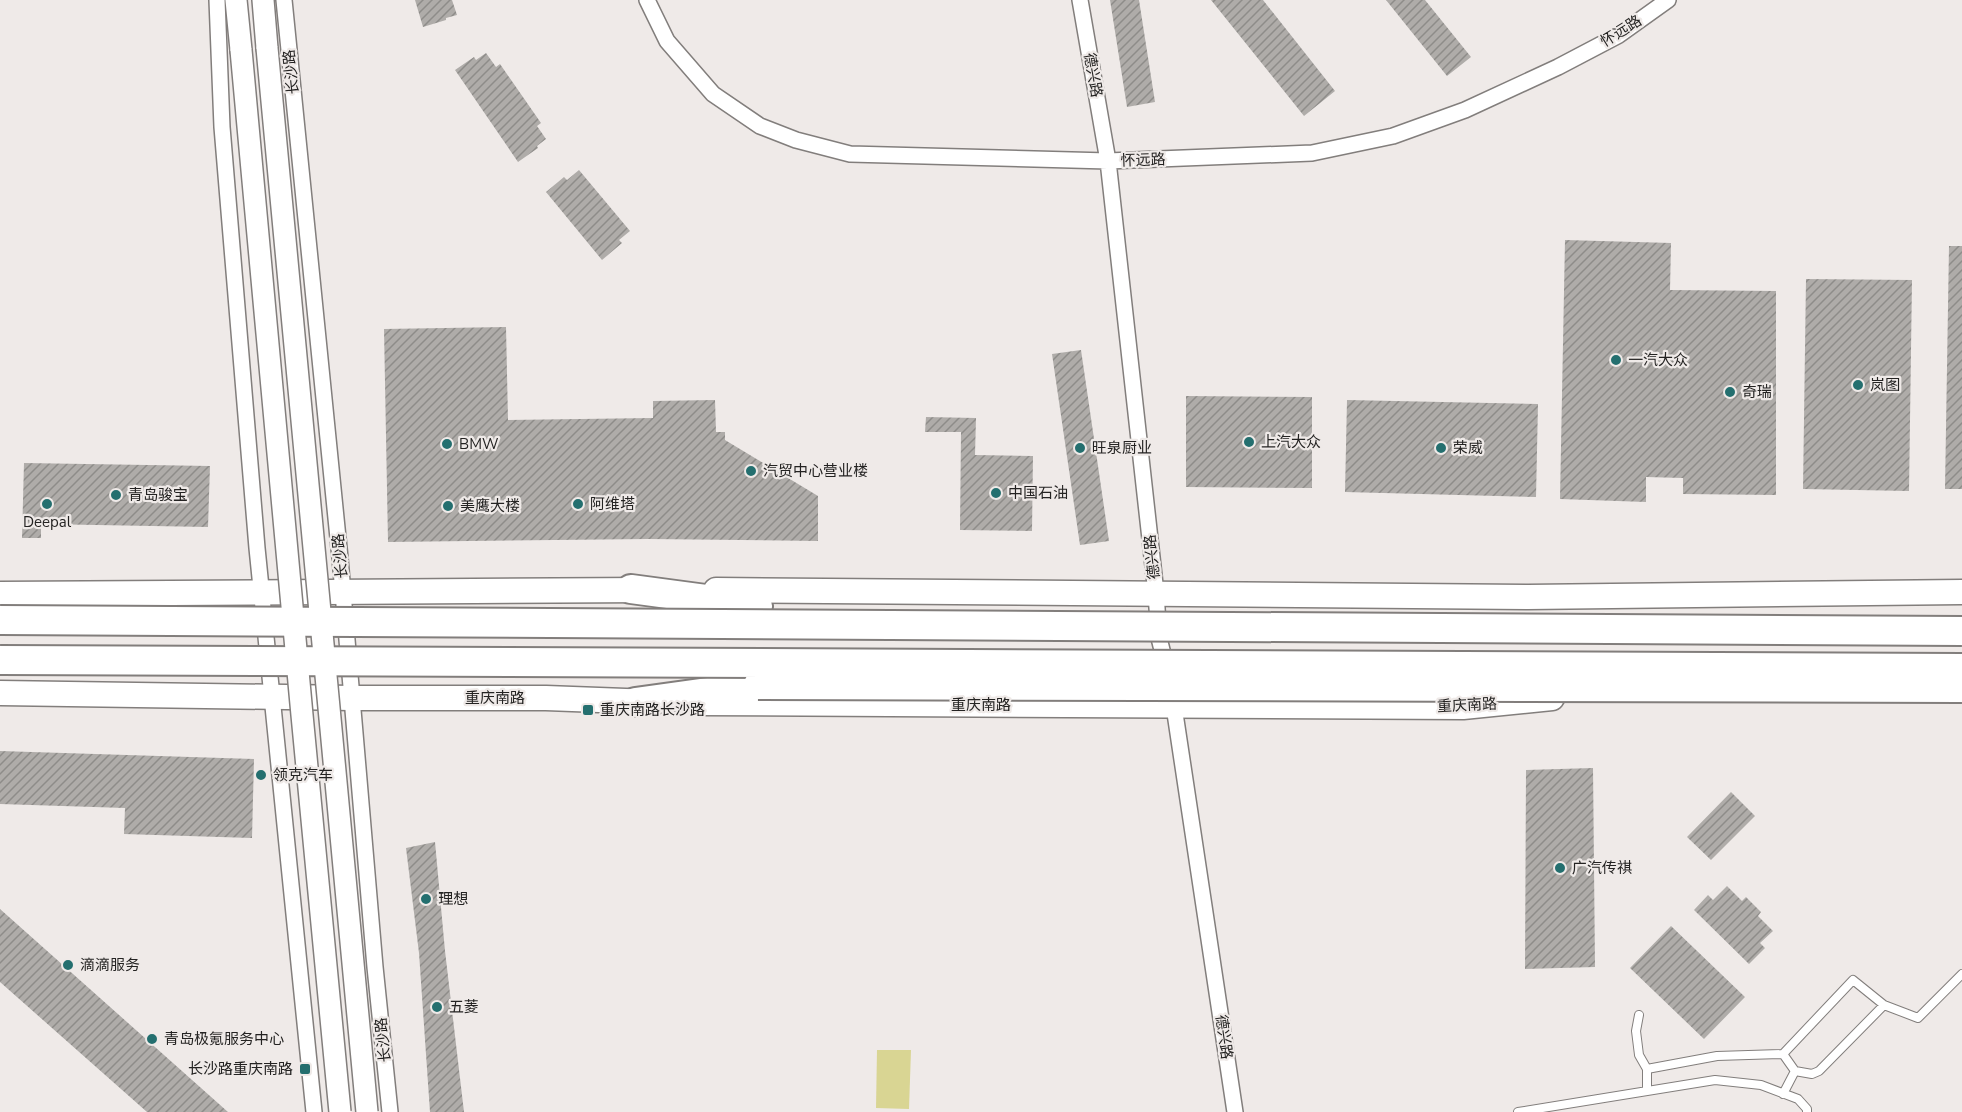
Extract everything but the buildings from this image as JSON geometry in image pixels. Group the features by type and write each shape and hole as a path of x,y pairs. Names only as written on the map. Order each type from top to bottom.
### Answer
{"highway":[{"path":"631,590 758,606 1962,615"},
{"path":"0,620 1962,631"},
{"path":"0,660 1962,668"},
{"path":"635,702 758,685 1962,688"}],"main road":[{"path":"236,0 340,1112"},
{"name":"长沙路","path":"263,0 367,1112"},
{"path":"0,594 631,590 1528,597 1962,592"},
{"name":"重庆南路","path":"0,693 1175,707 1462,707 1605,692 1962,696"}],"street":[{"path":"217,0 222,127 257,548 315,1112"},
{"name":"长沙路","path":"284,0 343,592 390,1112"},
{"name":"怀远路","path":"647,0 667,41 713,94 760,126 796,140 850,154 1108,161 1312,153 1393,136 1465,110 1558,68 1619,35 1668,0"},
{"name":"德兴路","path":"1080,0 1108,161 1156,593 1159,638 1175,707 1235,1112"}],"lane":[{"path":"1647,1069 1717,1056 1783,1054 1853,980 1884,1005 1918,1018 1962,974"},
{"path":"1783,1054 1795,1071 1812,1074 1819,1071 1884,1005"},
{"path":"1639,1015 1636,1030 1639,1055 1647,1069 1647,1091"},
{"path":"1783,1094 1795,1071"},
{"path":"1518,1112 1715,1080 1761,1085 1798,1099 1803,1103 1807,1112"}],"shaded area":[{"path":"877,1050 911,1050 909,1109 876,1108"}],"place":[{"name":"一汽大众","path":"1616,360"},
{"name":"岚图","path":"1858,385"},
{"name":"奇瑞","path":"1730,392"},
{"name":"上汽大众","path":"1249,442"},
{"name":"BMW","path":"447,444"},
{"name":"旺泉厨业","path":"1080,448"},
{"name":"荣威","path":"1441,448"},
{"name":"汽贸中心营业楼","path":"751,471"},
{"name":"中国石油","path":"996,493"},
{"name":"青岛骏宝","path":"116,495"},
{"name":"Deepal","path":"47,504"},
{"name":"阿维塔","path":"578,504"},
{"name":"美鹰大楼","path":"448,506"},
{"name":"重庆南路长沙路","path":"588,710"},
{"name":"领克汽车","path":"261,775"},
{"name":"广汽传祺","path":"1560,868"},
{"name":"理想","path":"426,899"},
{"name":"滴滴服务","path":"68,965"},
{"name":"五菱","path":"437,1007"},
{"name":"青岛极氪服务中心","path":"152,1039"},
{"name":"长沙路重庆南路","path":"305,1069"}]}
